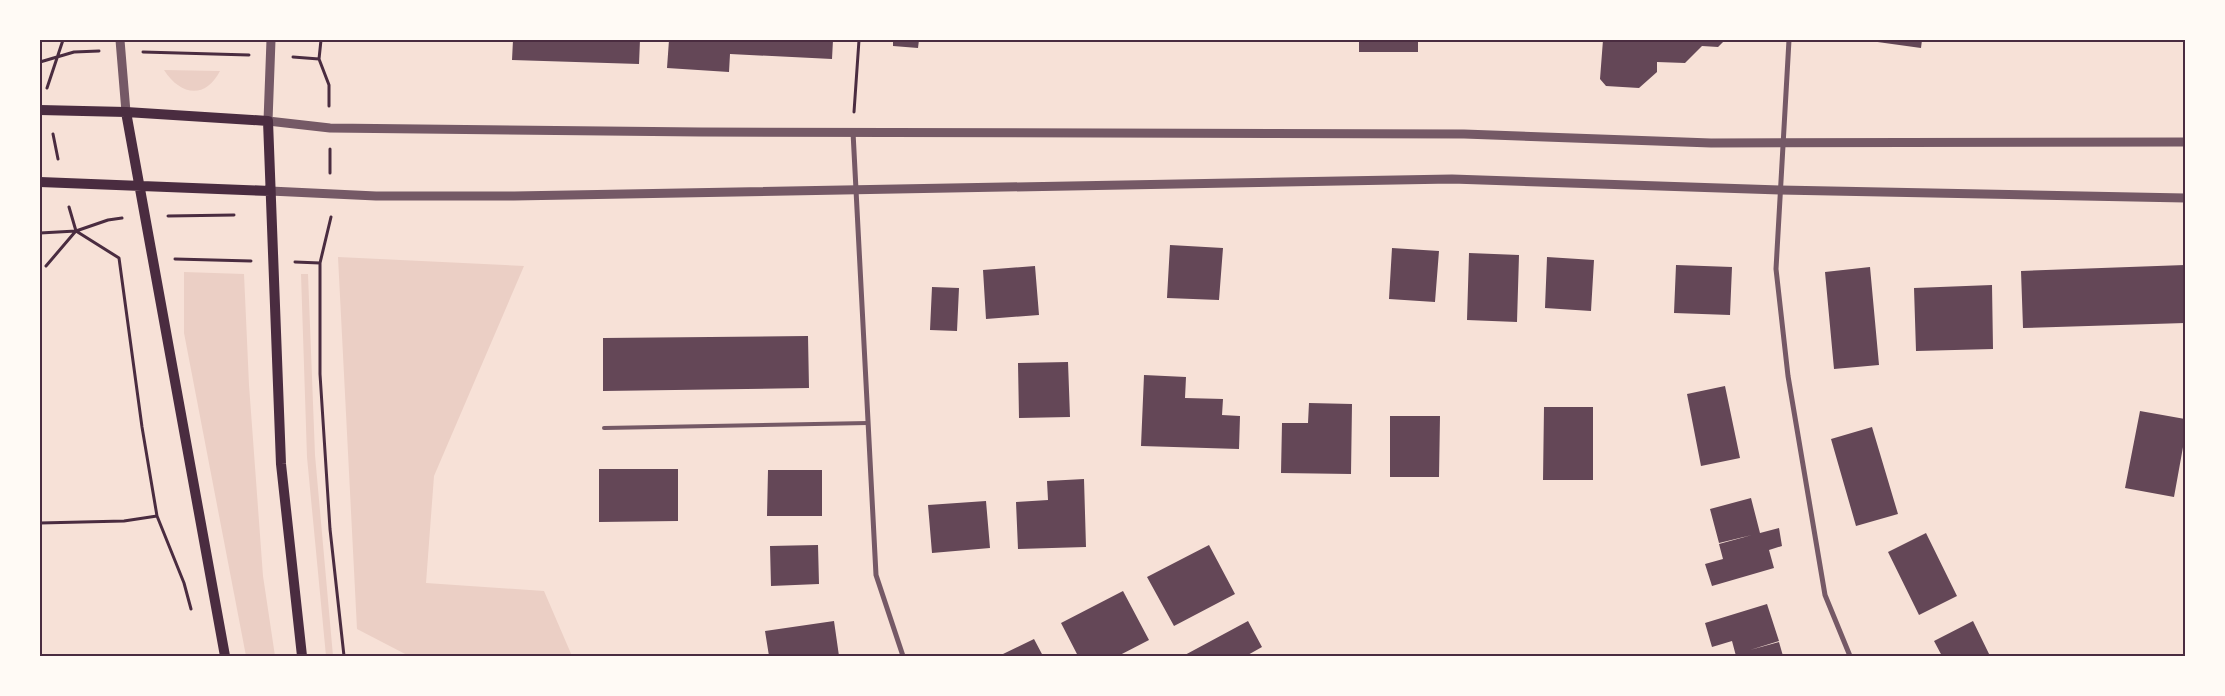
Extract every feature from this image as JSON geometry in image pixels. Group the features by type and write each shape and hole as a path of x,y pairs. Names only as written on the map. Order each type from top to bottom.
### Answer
{"main road":[{"path":"40,110 126,112 268,121 281,464 302,656"},
{"path":"126,112 225,656"},
{"path":"40,182 270,191"}],"street":[{"path":"120,40 126,112"},
{"path":"271,40 268,121 330,128 1455,134 1711,143 1783,141 2185,142"},
{"path":"1789,40 1776,269 1788,376 1825,594 1850,656"},
{"path":"853,132 876,575 903,656"},
{"path":"270,191 331,194 514,196 855,192 1452,179 1780,190 2185,198"}],"lane":[{"path":"604,428 868,422"}],"path":[{"path":"321,40 319,59 328,84 331,194"},
{"path":"853,132 859,40"},
{"path":"40,62 74,52 120,51 319,59"},
{"path":"40,233 76,231 108,220 145,217 272,214"},
{"path":"322,214 332,214 320,263 320,374 330,528 344,656"},
{"path":"76,231 120,258 320,263"},
{"path":"46,266 76,231"},
{"path":"120,258 142,427 157,516 184,583 192,612"},
{"path":"40,523 124,521 157,516"}],"shaded area":[{"path":"164,70 220,71 207,87 192,91 177,85"},
{"path":"338,257 524,266 434,476 426,583 544,591 572,656 409,656 357,629"},
{"path":"184,272 244,274 249,385 263,576 275,656 246,656 184,333"},
{"path":"301,274 308,274 315,455 333,656 326,656 307,457"}],"building":[{"path":"513,40 640,40 639,64 512,60"},
{"path":"669,40 833,40 832,59 730,54 729,72 667,68"},
{"path":"893,40 919,40 918,48 893,46"},
{"path":"1359,40 1418,40 1418,52 1359,52"},
{"path":"1603,40 1725,40 1718,47 1702,46 1685,63 1657,62 1657,72 1639,88 1606,86 1600,79"},
{"path":"1863,40 1922,40 1921,48"},
{"path":"1170,245 1223,248 1219,300 1167,298"},
{"path":"1392,248 1439,251 1435,302 1389,299"},
{"path":"1469,253 1519,255 1517,322 1467,320"},
{"path":"1547,257 1594,260 1591,311 1545,308"},
{"path":"1676,265 1732,267 1730,315 1674,313"},
{"path":"2185,265 2185,323 2023,328 2021,271"},
{"path":"1035,266 1039,315 986,319 983,270"},
{"path":"1870,267 1879,365 1834,369 1825,272"},
{"path":"1992,285 1993,349 1916,351 1914,288"},
{"path":"932,287 959,288 957,331 930,330"},
{"path":"808,336 809,388 603,391 603,338"},
{"path":"1068,362 1070,417 1019,418 1018,363"},
{"path":"1144,375 1186,377 1185,398 1223,399 1222,415 1240,416 1239,449 1141,446"},
{"path":"1725,386 1740,458 1701,466 1687,394"},
{"path":"1309,403 1352,404 1351,474 1281,473 1282,423 1308,423"},
{"path":"1544,407 1593,407 1593,480 1543,480"},
{"path":"2140,411 2185,419 2185,436 2174,497 2125,488"},
{"path":"1390,416 1440,416 1439,477 1390,477"},
{"path":"1872,427 1898,514 1856,526 1831,439"},
{"path":"599,469 678,469 678,521 599,522"},
{"path":"768,470 822,470 822,516 767,516"},
{"path":"1084,479 1086,547 1018,549 1016,502 1048,500 1047,481"},
{"path":"1751,498 1760,533 1779,528 1782,546 1769,550 1774,568 1712,586 1705,564 1723,559 1719,544 1752,535 1719,543 1710,509"},
{"path":"986,501 990,548 932,553 928,505"},
{"path":"1926,533 1957,596 1919,615 1888,552"},
{"path":"818,545 819,584 771,586 770,546"},
{"path":"1209,545 1235,594 1174,626 1147,577"},
{"path":"1123,591 1149,640 1118,656 1078,656 1061,623"},
{"path":"1767,604 1779,641 1750,650 1779,642 1783,656 1736,656 1732,641 1712,647 1705,623"},
{"path":"834,621 839,656 769,656 765,631"},
{"path":"1248,621 1262,647 1246,656 1183,656"},
{"path":"1973,621 1990,656 1942,656 1934,641"},
{"path":"1034,639 1043,656 1001,656 1003,654"}]}
